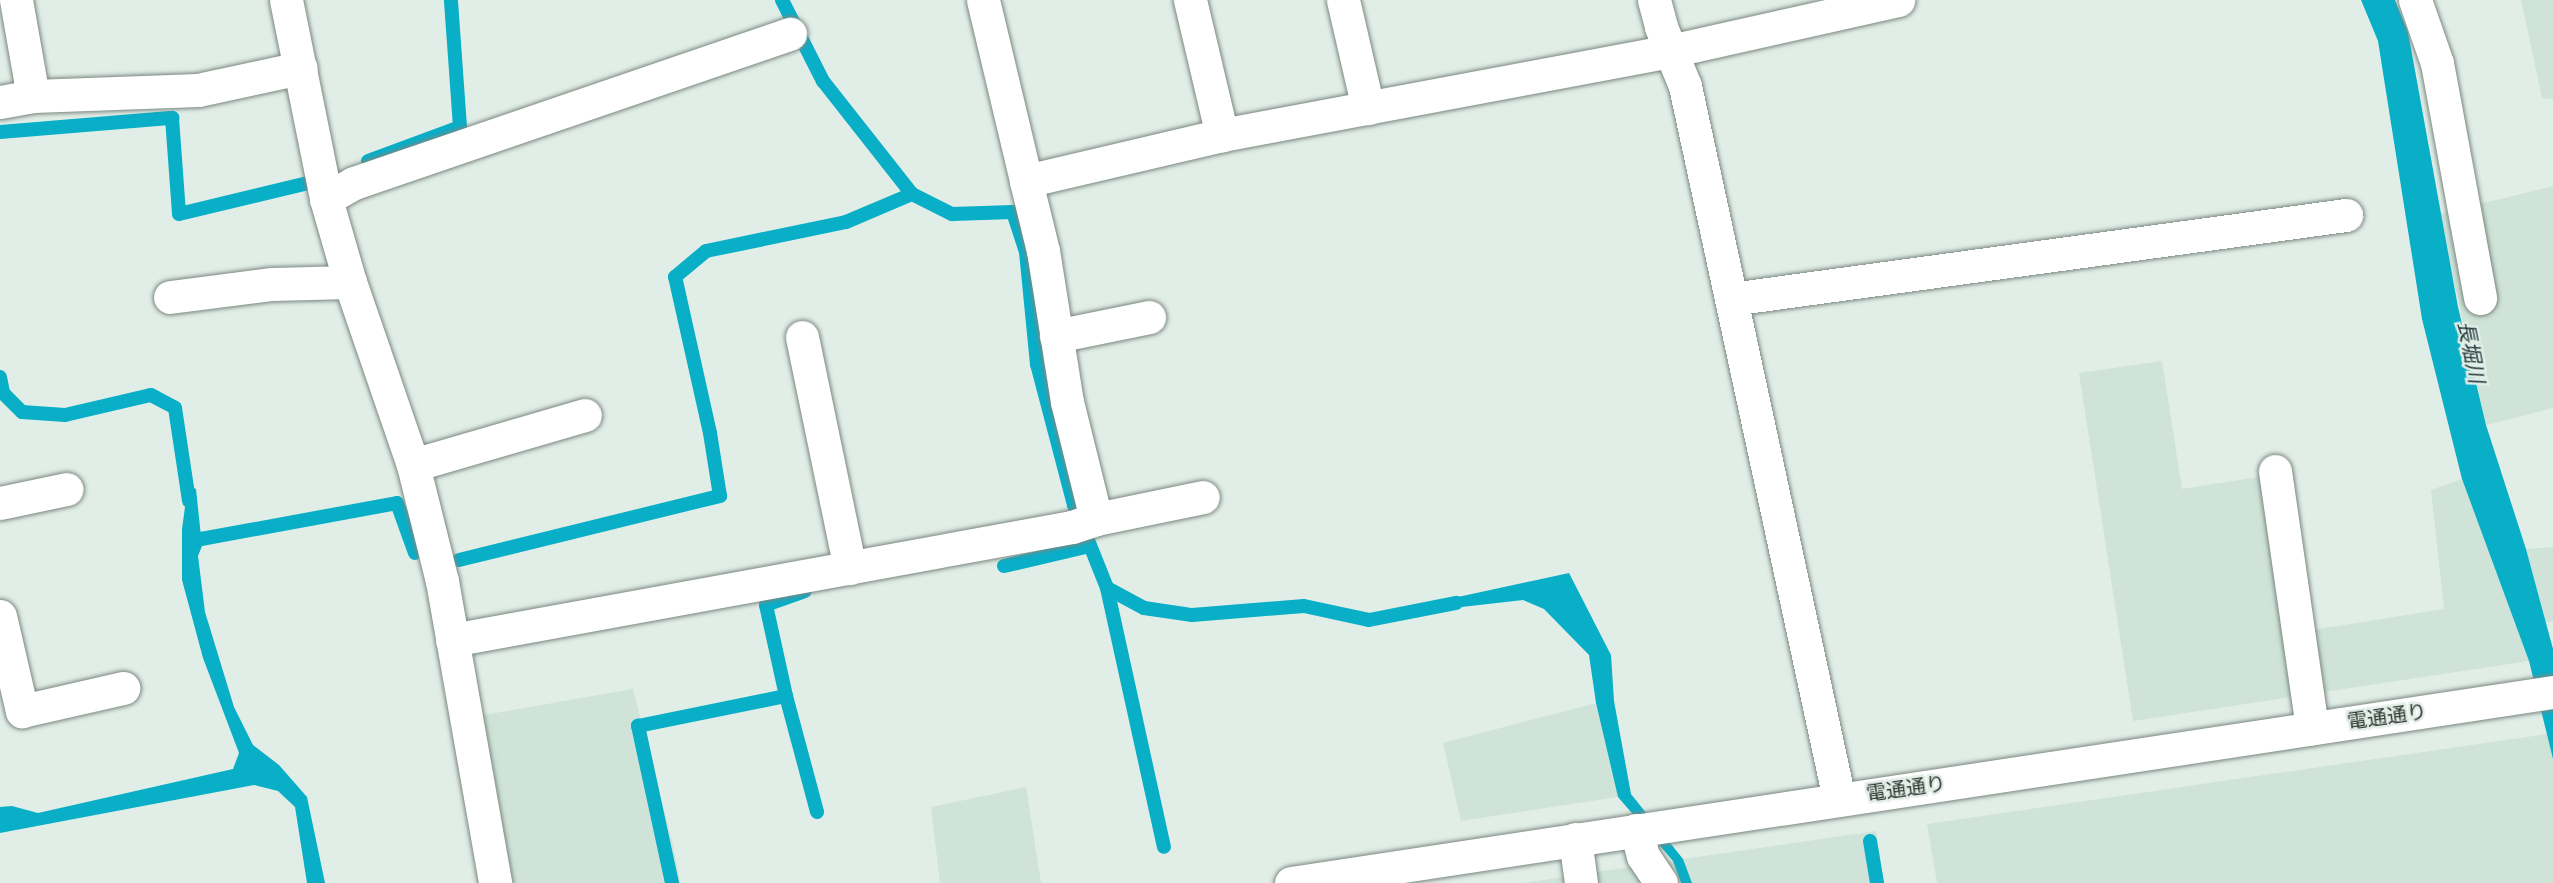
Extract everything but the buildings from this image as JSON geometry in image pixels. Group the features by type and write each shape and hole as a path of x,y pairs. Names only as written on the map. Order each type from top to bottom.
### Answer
{"street":[{"path":"16,0 33,96"},
{"path":"286,0 326,199 350,282 413,465 442,581 495,883"},
{"path":"983,0 1042,251 1084,523"},
{"path":"1190,0 1222,135"},
{"path":"1343,0 1368,108"},
{"path":"1654,0 1670,51 1685,86 1839,799"},
{"path":"1026,181 1222,135 1670,51 1898,0"},
{"path":"2415,0 2437,63 2480,298"},
{"path":"326,199 354,183 790,34"},
{"path":"0,102 33,96 198,90 301,68"},
{"path":"1731,299 2346,215"},
{"path":"170,297 272,284 350,282"},
{"path":"1056,336 1149,317"},
{"path":"802,337 850,568"},
{"path":"413,465 585,416"},
{"path":"2275,471 2312,728"},
{"path":"0,503 67,489"},
{"path":"452,640 850,568 1084,523 1203,496"},
{"path":"0,616 22,711 123,688"},
{"name":"電通通り","path":"1291,883 2538,695"},
{"path":"1636,830 1643,856 1661,883"},
{"path":"1575,839 1581,883"}],"shaded area":[{"path":"2521,0 2553,0 2553,99 2542,98"},
{"path":"2553,186 2553,408 2486,425 2439,214"},
{"path":"2162,361 2182,489 2271,475 2294,633 2444,609 2431,490 2462,479 2529,661 2133,721 2079,373"},
{"path":"2553,547 2553,621 2546,622 2526,549"},
{"path":"633,689 673,845 680,883 507,883 478,716"},
{"path":"1596,703 1618,797 1461,821 1443,743"},
{"path":"2547,734 2553,759 2553,883 1937,883 1927,824"},
{"path":"1026,787 1041,883 940,883 931,807"},
{"path":"1876,831 1883,883 1524,883 1683,859"}],"water":[{"path":"2361,0 2395,0 2408,32 2458,307 2486,425 2526,549 2553,649 2553,759 2529,661 2462,479 2422,319 2378,41"},
{"path":"188,485 196,489 202,546 198,556 205,612 234,707 253,745 279,765 307,797 325,883 307,883 295,807 278,791 254,785 0,833 0,807 12,806 38,813 233,769 239,753 203,658 182,580 182,529"},
{"path":"1569,573 1611,655 1614,701 1631,794 1683,859 1692,883 1681,883 1673,861 1618,797 1596,703 1589,655 1544,609 1523,600 1453,608 1437,605 1444,600"}],"waterway":[{"path":"368,161 460,127 451,0"},
{"path":"782,0 823,81 912,194 952,214 1013,212 1026,252 1037,364 1074,505 1107,588 1164,847"},
{"path":"0,132 172,118 179,214 304,184"},
{"path":"459,560 720,496 710,433 675,277 706,251 846,222 912,194"},
{"path":"0,377 3,393 22,412 65,415 151,395 175,408 189,501"},
{"path":"191,536 201,539 397,503 415,553"},
{"path":"1004,566 1090,546"},
{"path":"1107,588 1144,608 1192,615 1304,606 1369,620 1456,603"},
{"path":"672,883 638,726 786,696 766,605 805,591"},
{"path":"786,696 817,812"},
{"path":"1870,841 1877,883"}],"water label":[{"name":"長堀川","path":"2471,352"}]}
